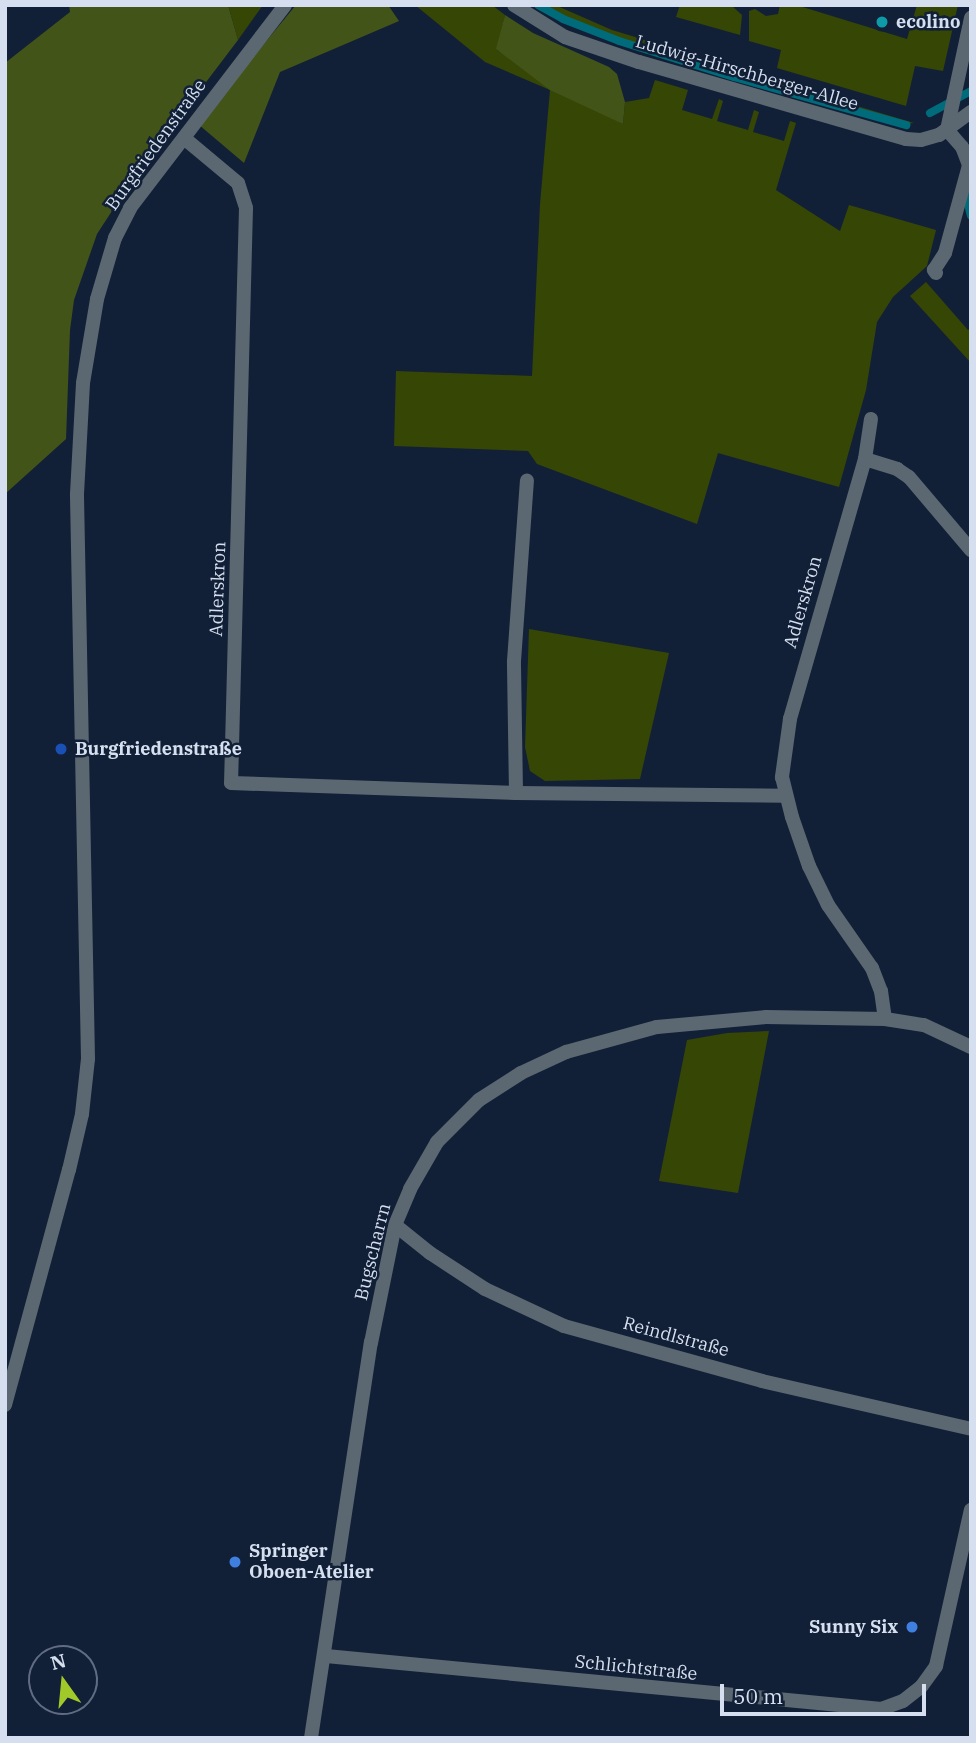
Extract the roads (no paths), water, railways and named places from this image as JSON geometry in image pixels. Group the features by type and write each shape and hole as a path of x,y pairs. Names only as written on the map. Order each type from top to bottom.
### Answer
{"street":[{"name":"Burgfriedenstraße","path":"5,1405 69,1170 82,1114 89,1059 76,494 88,343 102,272 114,239 138,197 285,5"},
{"name":"Ludwig-Hirschberger-Allee","path":"514,5 565,37 669,72 906,139 921,140 947,130 971,112"},
{"path":"936,273 934,270 945,253 969,165 962,147 947,130 971,18"},
{"name":"Adlerskron","path":"184,138 239,183 246,208 231,783 516,793 785,796"},
{"name":"Adlerskron","path":"871,419 865,459 790,719 782,767 785,796 818,886 872,968 885,1019"},
{"path":"865,459 897,469 909,477 971,550"},
{"path":"516,793 514,661 527,480"},
{"name":"Bugscharrn","path":"311,1738 326,1656 371,1342 396,1225 410,1189 438,1142 479,1100 521,1073 566,1052 657,1027 766,1017 885,1019 924,1025 971,1047"},
{"name":"Reindlstraße","path":"396,1225 430,1254 485,1289 564,1326 762,1381 971,1429"},
{"name":"Schlichtstraße","path":"326,1656 881,1709 912,1694 936,1666 971,1510"}],"waterway":[{"path":"538,5 563,19 619,41 734,77 906,125"},
{"path":"930,113 971,91"},
{"path":"971,193 968,204 971,216"}],"place":[{"name":"ecolino","path":"882,22"},
{"name":"Burgfriedenstraße","path":"61,749"},
{"name":"Springer Oboen-Atelier","path":"235,1562"},
{"name":"Sunny Six","path":"912,1627"}]}
